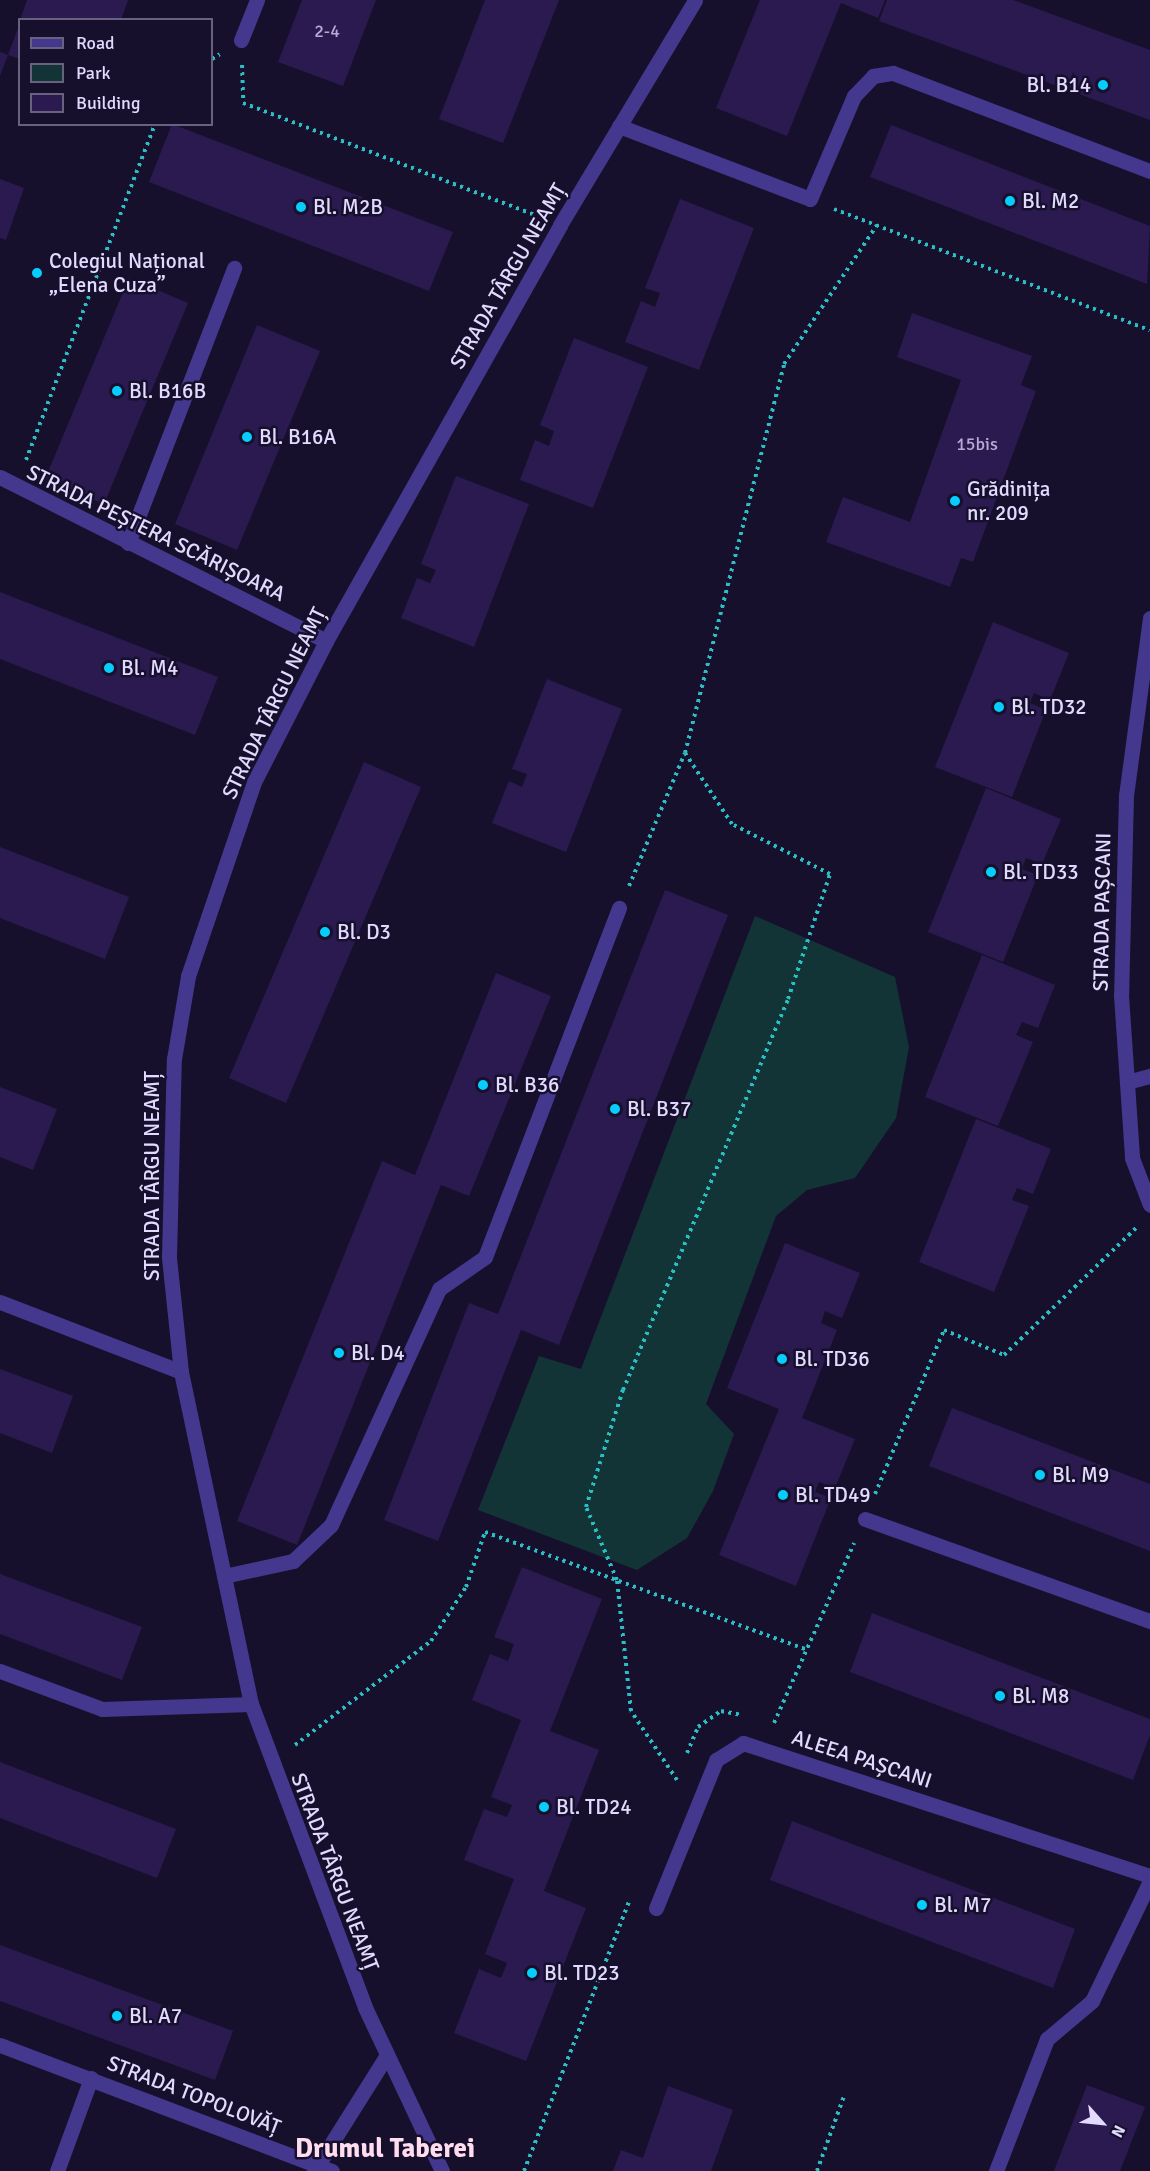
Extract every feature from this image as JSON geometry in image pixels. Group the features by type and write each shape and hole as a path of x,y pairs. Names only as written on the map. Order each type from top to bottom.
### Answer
{"street":[{"path":"241,40 257,0"},
{"name":"STRADA TÂRGU NEAMȚ","path":"442,2171 387,2055 270,1762 251,1704 181,1372 169,1257 169,1152 174,1059 188,976 254,782 327,640 561,225 695,0"},
{"path":"619,126 810,199 854,96 873,76 893,73 1150,171"},
{"path":"128,543 234,268"},
{"name":"STRADA PEȘTERA SCĂRIȘOARA","path":"0,477 15,488 327,640"},
{"name":"STRADA PAȘCANI","path":"1150,618 1126,795 1121,995 1132,1158 1150,1205"},
{"path":"224,1575 292,1561 331,1525 439,1288 485,1257 619,908"},
{"path":"1127,1082 1150,1076"},
{"path":"0,1302 181,1372"},
{"path":"865,1519 1150,1621"},
{"path":"0,1671 102,1709 251,1704"},
{"name":"ALEEA PAȘCANI","path":"656,1908 716,1760 743,1743 1150,1876"},
{"path":"996,2171 1047,2039 1092,2001 1150,1881"},
{"name":"STRADA TOPOLOVĂȚ","path":"0,2045 91,2078 315,2168 332,2171"},
{"path":"315,2168 387,2055"},
{"name":"STRADA TOPOLOVĂȚ","path":"57,2171 91,2078"}],"path":[{"path":"241,40 243,103 561,225"},
{"path":"15,488 154,126"},
{"path":"810,199 1150,330"},
{"path":"619,908 685,753 784,364 878,225"},
{"path":"677,1780 631,1711 617,1580 586,1508 623,1390 788,999 830,874 732,824 685,753"},
{"path":"766,1721 777,1724 944,1330 1004,1355 1141,1222"},
{"path":"270,1762 388,1679 431,1641 466,1587 485,1532 808,1650"},
{"path":"685,1759 698,1727 721,1711 754,1718"},
{"path":"672,1791 681,1769"},
{"path":"524,2171 633,1892"},
{"path":"818,2171 844,2096"}],"green space":[{"path":"755,916 895,977 909,1047 896,1118 855,1178 807,1190 776,1216 706,1404 734,1434 713,1491 687,1538 637,1570 478,1510 539,1356 581,1369"}],"building":[{"path":"27,0 128,0 122,18 21,18"},
{"path":"302,0 376,0 343,86 278,62"},
{"path":"485,0 559,0 503,143 439,119"},
{"path":"760,0 885,0 878,18 841,3 787,136 716,108"},
{"name":"Bl. B14","path":"887,0 1013,0 1150,50 1150,120 879,21"},
{"path":"18,28 18,58 8,55"},
{"path":"0,52 8,55 0,76"},
{"name":"Bl. M2","path":"891,125 1150,226 1147,284 870,177"},
{"name":"Bl. M2B","path":"171,126 177,126 453,232 429,291 149,182"},
{"path":"0,179 24,188 6,240 0,238"},
{"path":"680,199 754,228 699,370 625,342 641,301 655,307 660,293 645,288"},
{"name":"Bl. B16B","path":"129,278 188,303 104,504 45,479"},
{"path":"912,313 1032,356 1021,385 1036,391 973,562 961,558 950,587 826,542 843,497 910,522 961,380 897,357"},
{"name":"Bl. B16A","path":"257,325 320,351 237,550 175,524"},
{"path":"574,338 648,367 593,508 520,480 535,440 549,446 554,431 540,425"},
{"path":"456,476 529,504 474,647 401,618 417,578 430,583 436,570 421,564"},
{"name":"Bl. M4","path":"0,592 218,677 195,735 0,659"},
{"name":"Bl. TD32","path":"993,622 1069,653 1050,700 1034,693 1030,703 1046,710 1012,797 935,767"},
{"path":"547,679 622,709 566,852 492,823 509,781 522,787 527,774 512,769"},
{"name":"Bl. D3","path":"364,762 421,787 286,1103 229,1078"},
{"name":"Bl. TD33","path":"986,788 1061,819 1042,864 1026,858 1022,869 1038,875 1003,962 928,932"},
{"path":"0,847 129,897 105,959 0,918"},
{"name":"Bl. B37","path":"665,890 728,915 559,1345 521,1330 438,1541 384,1520 469,1303 498,1314"},
{"path":"982,955 1055,985 1038,1028 1022,1022 1016,1035 1033,1042 998,1126 925,1097"},
{"name":"Bl. D4","path":"496,973 551,996 469,1196 441,1185 297,1545 237,1521 382,1161 415,1175"},
{"path":"0,1087 57,1109 33,1170 0,1157"},
{"path":"976,1119 1051,1149 1033,1194 1017,1188 1012,1200 1029,1206 994,1292 919,1262"},
{"path":"785,1243 860,1273 842,1318 825,1311 821,1323 837,1330 802,1418 855,1439 835,1488 819,1482 815,1492 831,1498 796,1586 719,1555 779,1409 727,1388"},
{"path":"0,1369 73,1396 52,1453 0,1433"},
{"name":"Bl. M9","path":"952,1408 1150,1484 1150,1551 929,1466"},
{"path":"522,1567 602,1599 550,1731 599,1750 544,1891 586,1908 526,2061 454,2033 479,1969 501,1978 507,1963 485,1954 514,1879 464,1860 484,1809 507,1817 512,1805 491,1797 521,1720 472,1700 490,1654 508,1661 514,1644 494,1637"},
{"path":"0,1574 142,1627 122,1680 0,1634"},
{"name":"Bl. M8","path":"872,1613 1150,1719 1150,1735 1133,1780 850,1672"},
{"path":"0,1762 176,1829 157,1878 0,1818"},
{"name":"Bl. M7","path":"792,1821 1075,1929 1053,1988 770,1880"},
{"name":"Bl. A7","path":"0,1945 233,2031 215,2080 0,2001"},
{"path":"1087,2085 1145,2107 1120,2171 1054,2171"},
{"path":"668,2086 733,2110 711,2171 613,2171 621,2150 643,2158"}],"place":[{"name":"Bl. B14","path":"1103,85"},
{"name":"Bl. M2","path":"1010,201"},
{"name":"Bl. M2B","path":"301,207"},
{"name":"Colegiul Național „Elena Cuza”","path":"37,273"},
{"name":"Bl. B16B","path":"117,391"},
{"name":"Bl. B16A","path":"247,437"},
{"name":"Grădinița nr. 209","path":"955,501"},
{"name":"Bl. M4","path":"109,668"},
{"name":"Bl. TD32","path":"999,707"},
{"name":"Bl. TD33","path":"991,872"},
{"name":"Bl. D3","path":"325,932"},
{"name":"Bl. B36","path":"483,1085"},
{"name":"Bl. B37","path":"615,1109"},
{"name":"Bl. D4","path":"339,1353"},
{"name":"Bl. TD36","path":"782,1359"},
{"name":"Bl. M9","path":"1040,1475"},
{"name":"Bl. TD49","path":"783,1495"},
{"name":"Bl. M8","path":"1000,1696"},
{"name":"Bl. TD24","path":"544,1807"},
{"name":"Bl. M7","path":"922,1905"},
{"name":"Bl. TD23","path":"532,1973"},
{"name":"Bl. A7","path":"117,2016"}],"district":[{"name":"Drumul Taberei","path":"385,2149"}]}
